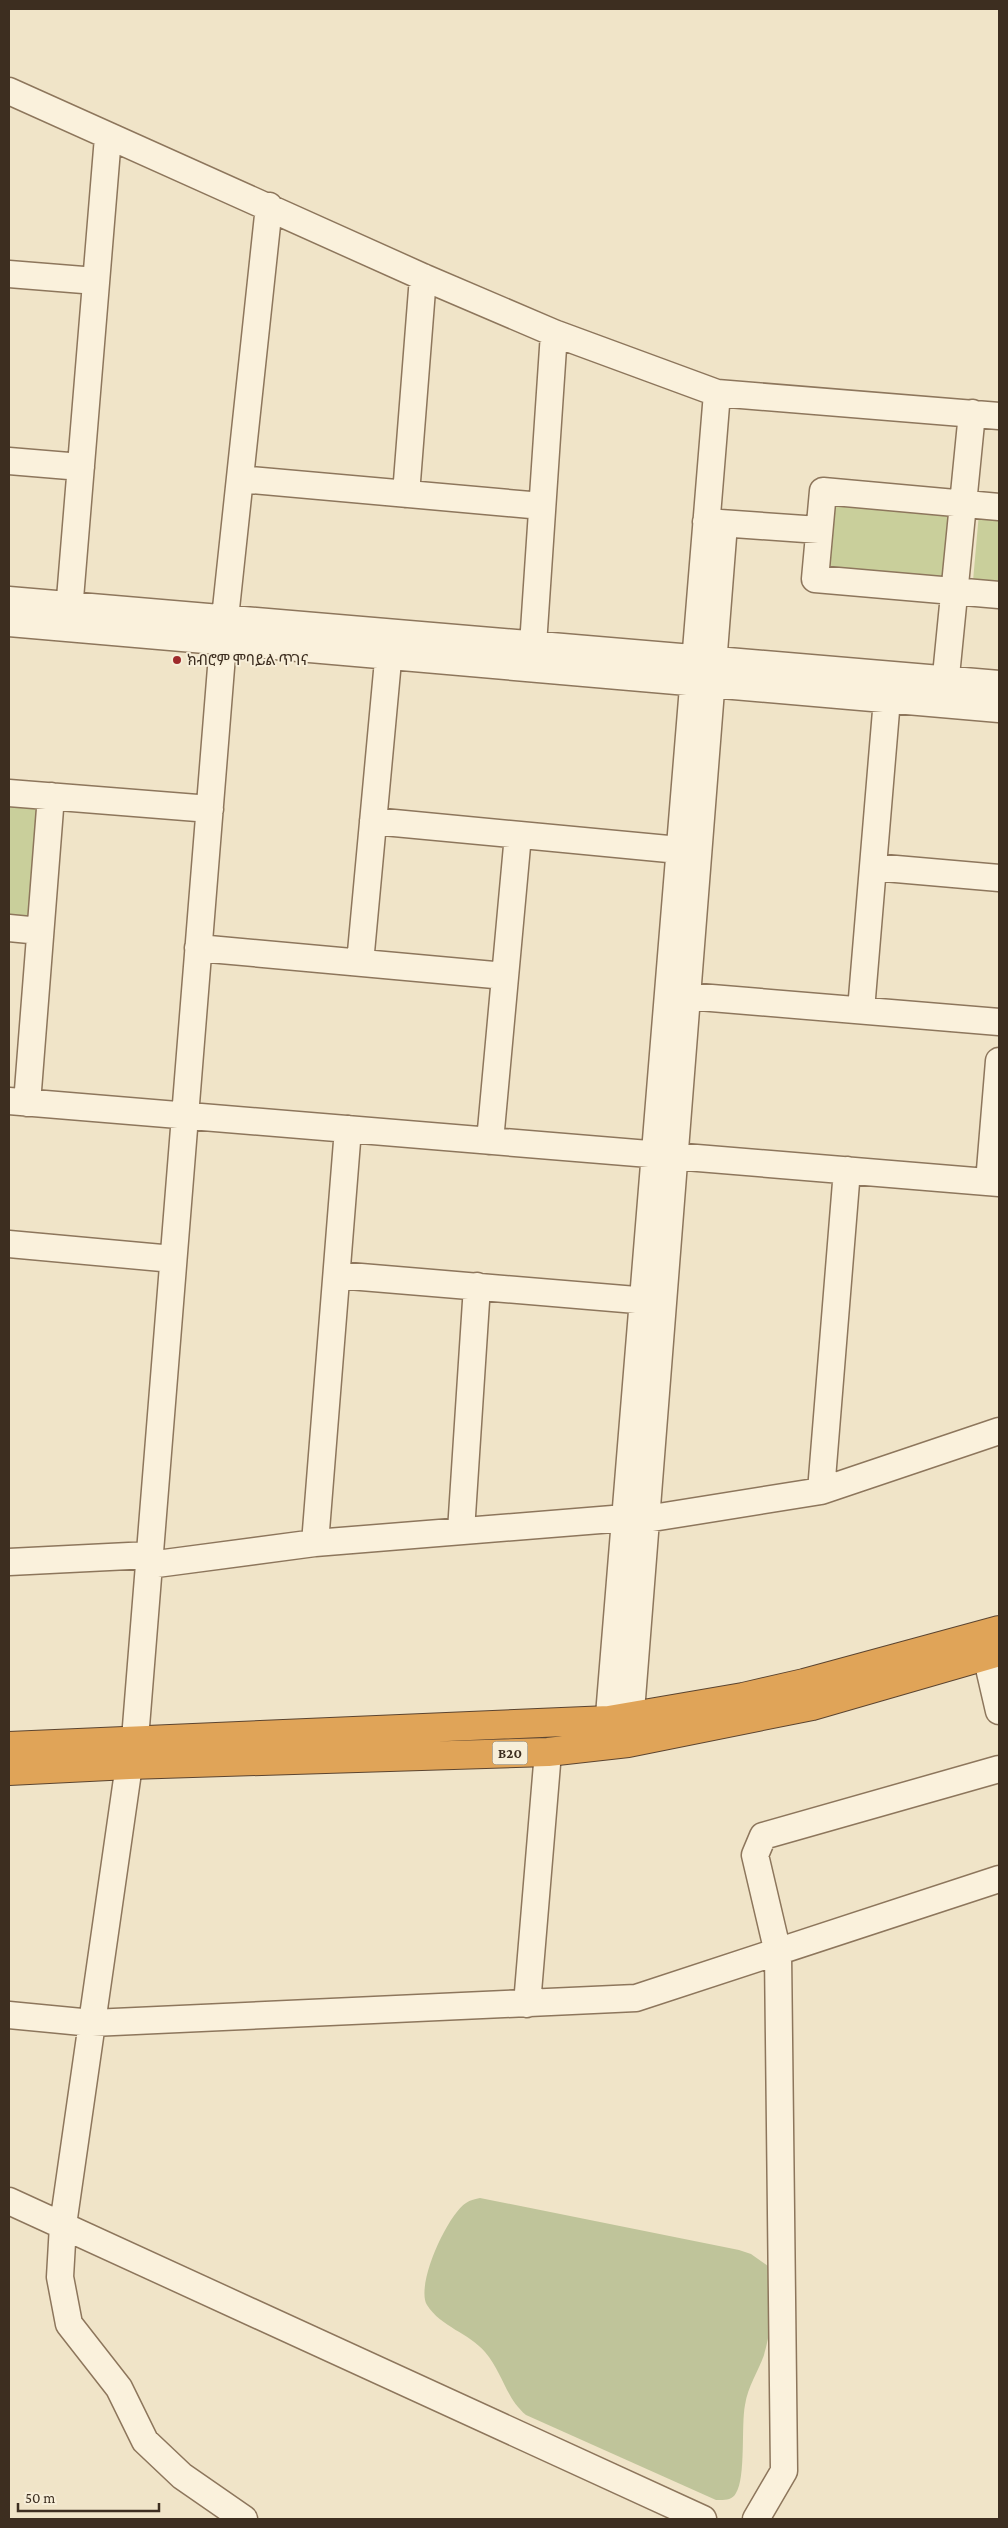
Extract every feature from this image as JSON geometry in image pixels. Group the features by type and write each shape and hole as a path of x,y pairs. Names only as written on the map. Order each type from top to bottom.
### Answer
{"highway":[{"name":"B20","path":"9,1746 132,1752 548,1752 743,1697 804,1683 999,1630"},
{"name":"B20","path":"9,1771 132,1752 547,1724 618,1731 812,1706 993,1653"}],"street":[{"path":"9,91 108,137 270,206 424,277 554,333 725,393 999,416"},
{"path":"68,617 108,137"},
{"path":"244,2519 182,2476 146,2441 119,2388 69,2324 60,2277 63,2225 132,1752 224,630 270,206"},
{"path":"9,274 96,281"},
{"path":"406,494 424,277"},
{"path":"533,645 554,333"},
{"path":"665,1155 687,996 703,671 725,393"},
{"path":"945,692 972,414"},
{"path":"9,461 81,467"},
{"path":"240,480 542,506"},
{"path":"999,507 823,491 815,578 999,595"},
{"path":"715,523 820,530"},
{"path":"9,600 68,617"},
{"path":"9,623 68,617 390,643 945,692 999,709"},
{"path":"390,643 533,645 887,699 999,684"},
{"path":"360,963 390,643"},
{"path":"618,1731 665,1155 679,850 703,671"},
{"path":"861,1010 887,699"},
{"path":"9,793 210,809"},
{"path":"50,796 40,931 18,1102 994,1182 999,1062"},
{"path":"373,821 679,850"},
{"path":"490,1141 518,834"},
{"path":"873,867 999,878"},
{"path":"9,928 40,931"},
{"path":"198,948 505,976"},
{"path":"687,996 999,1022"},
{"path":"315,1543 348,1129"},
{"path":"821,1491 848,1170"},
{"path":"9,1244 173,1259"},
{"path":"337,1274 653,1301"},
{"path":"461,1532 477,1286"},
{"path":"9,1562 149,1560 315,1543 636,1518 821,1491 999,1431"},
{"path":"993,1653 999,1711"},
{"path":"527,2004 548,1752"},
{"path":"756,2519 784,2472 778,1953 755,1855 763,1836 999,1770"},
{"path":"9,2015 92,2023 636,1998 999,1879"},
{"path":"9,2201 686,2516"}],"green space":[{"path":"832,502 953,513 947,580 826,569"},
{"path":"979,513 999,515 999,584 973,581"},
{"path":"9,798 43,801 34,924 9,922"},
{"path":"480,2198 739,2250 751,2254 775,2271 774,2301 769,2336 764,2355 746,2398 741,2476 734,2496 727,2500 716,2500 526,2415 513,2401 496,2368 485,2352 433,2313 427,2305 424,2295 429,2267 435,2251 459,2210 468,2202"}],"place":[{"name":"ክብሮም ሞባይል ጥገና","path":"177,660"}]}
